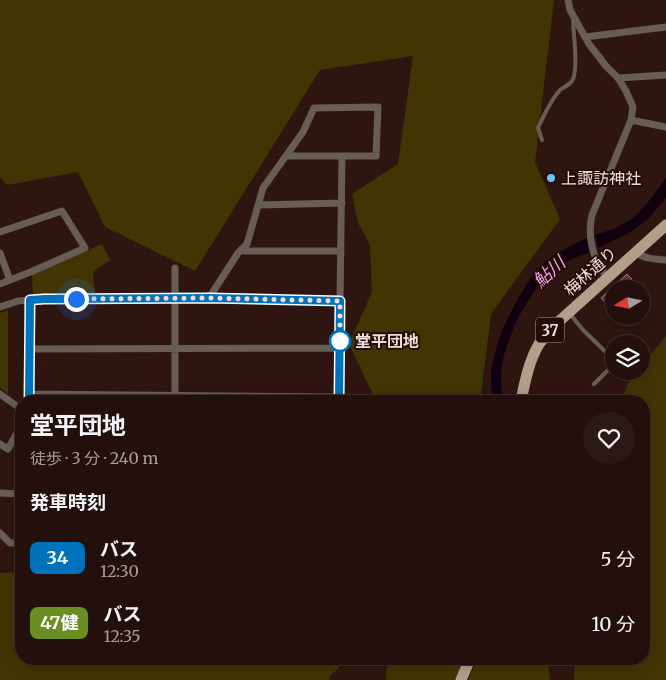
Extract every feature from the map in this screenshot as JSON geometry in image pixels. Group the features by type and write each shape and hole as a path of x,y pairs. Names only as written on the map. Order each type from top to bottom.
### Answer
{"main road":[{"name":"梅林通り","path":"523,395 527,371 540,342 545,336 568,312 666,225"}],"street":[{"path":"568,0 570,10 589,44 618,78 626,90 633,107 631,120 592,215 590,225 590,234 595,254 600,268 607,277"},
{"path":"585,37 666,27"},
{"path":"618,78 666,75"},
{"path":"209,298 240,251 247,244 264,188 286,156 303,132 314,108 378,107 376,156 286,156"},
{"path":"631,120 666,127"},
{"path":"339,395 342,156"},
{"path":"259,204 342,204"},
{"path":"0,232 62,211 85,248 0,284"},
{"path":"240,251 341,251"},
{"path":"636,252 640,256 649,259 666,260"},
{"path":"0,253 10,280"},
{"path":"175,268 175,395"},
{"path":"0,308 30,300 209,298 340,301"},
{"path":"29,395 30,300"},
{"path":"30,349 340,348"},
{"path":"0,394 15,405"},
{"path":"0,444 8,449 15,437"},
{"path":"0,493 15,494"},
{"path":"0,533 10,543 15,543"}],"lane":[{"path":"542,140 538,128 548,107 560,90 572,81 575,74 573,16"},
{"path":"568,312 583,330 614,359 610,368 594,384"}],"shaded area":[{"path":"0,0 554,0 535,162 560,219 491,314 481,395 373,395 349,344 372,292 370,245 358,223 352,194 398,164 413,56 320,70 195,271 105,227 78,172 7,185 0,177"},
{"path":"102,244 110,260 93,272 95,294 33,295 32,275"},
{"path":"8,310 8,394 0,387 0,313"},
{"path":"666,336 666,680 574,680 575,665 650,665 650,395 623,395 630,380 650,380 650,356"},
{"path":"15,572 15,665 342,665 330,676 329,680 0,680 0,573"},
{"path":"387,665 462,665 455,680 386,680"},
{"path":"475,665 548,665 550,680 468,680"}],"water":[{"path":"666,178 666,198 647,220 629,233 598,248 595,235 620,226 634,217 647,204"},
{"name":"鮎川","path":"587,238 590,252 570,260 552,271 527,302 508,341 504,354 501,375 502,395 492,395 492,366 505,324 534,273 546,261"}],"building":[{"path":"627,274 632,279 631,280 620,280"},
{"path":"605,294 605,302 601,298"}],"bus line":[{"name":"34","path":"29,395 30,300 209,298 340,301 339,395"}],"place":[{"name":"上諏訪神社","path":"551,178"},
{"name":"堂平団地","path":"340,341"}],"route":[{"path":"76,299 209,298 340,301 340,341"}]}
